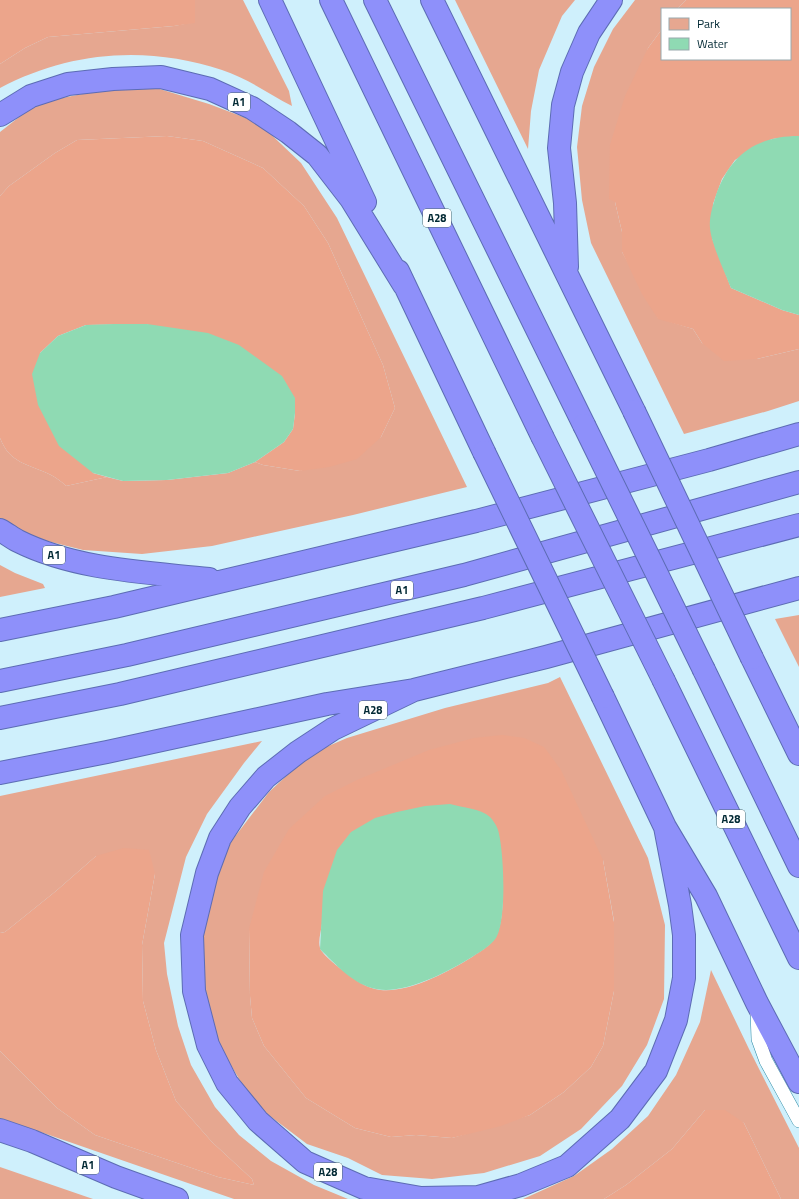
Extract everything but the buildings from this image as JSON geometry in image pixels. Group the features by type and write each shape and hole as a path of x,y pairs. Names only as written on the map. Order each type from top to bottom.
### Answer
{"highway":[{"name":"A28","path":"270,0 404,285 603,697 664,827 706,896 757,1003 799,1082"},
{"name":"A28","path":"331,0 542,436 664,681 799,958"},
{"path":"375,0 799,866"},
{"path":"432,0 634,411 799,754"},
{"path":"568,276 559,148 563,105 572,72 589,33 611,0"},
{"name":"A1","path":"0,115 31,96 68,84 113,78 161,77 210,89 252,108 288,132 318,155 351,199 404,285"},
{"name":"A1","path":"0,630 114,607 476,521 709,460 799,434"},
{"name":"A1","path":"0,681 127,655 464,575 799,482"},
{"path":"0,718 120,694 483,608 799,525"},
{"name":"A1","path":"0,530 18,541 51,554 83,564 225,581"},
{"path":"0,772 107,752 327,704 414,690 546,657 799,588"},
{"name":"A28","path":"414,690 333,729 298,752 266,777 240,807 220,838 207,873 192,935 194,991 208,1045 227,1082 258,1121 305,1162 364,1188 421,1198 478,1197 521,1185 567,1166 620,1120 656,1070 676,1020 684,978 684,935 680,905 664,827"},
{"name":"A1","path":"0,1130 32,1141 116,1177 177,1199"}],"lane":[{"name":"A28","path":"757,1003 758,1039 766,1061 799,1121"}],"green space":[{"path":"195,0 243,0 289,91 292,106 249,82 222,70 194,62 166,57 137,55 81,59 53,66 0,88 0,64 25,48 48,37 174,26 195,22"},
{"path":"455,0 575,0 562,16 539,70 531,111 528,149"},
{"path":"635,0 686,0 678,8 661,8 661,30 648,48 615,202 622,232 622,252 658,318 693,329 702,343 757,359 799,349 799,401 684,434 591,243 582,200 577,147 582,106 594,67 613,29"},
{"path":"153,87 209,104 259,123 301,163 337,218 467,487 353,515 212,546 142,554 83,550 35,538 0,518 0,438 4,447 15,458 53,476 66,486 107,477 123,481 167,480 228,473 255,462 263,465 300,471 381,437 395,408 383,365 328,243 304,206 263,168 203,141 167,136 77,140 55,153 9,186 0,196 0,132 37,103 102,90"},
{"path":"0,565 15,573 43,584 45,588 0,597"},
{"path":"799,615 799,667 775,619"},
{"path":"560,677 648,858 665,925 664,999 647,1045 622,1086 581,1129 540,1156 484,1173 432,1179 382,1175 348,1158 307,1144 254,1104 217,1042 204,986 202,924 227,847 269,792 310,754 347,738 445,708 548,683","holes":["603,860 614,921 614,991 603,1046 591,1067 564,1092 530,1115 452,1138 416,1135 391,1137 355,1128 306,1098 264,1046 252,1018 250,996 249,929"]},
{"path":"262,741 207,814 186,857 164,943 167,974 178,1026 191,1065 215,1107 239,1135 271,1161 314,1185 348,1199 234,1199 0,1118 0,1051 57,1108 95,1135 218,1177 254,1185 252,1179 212,1142 176,1101 156,1050 143,1001 142,945 155,874 96,856 56,891 5,932 0,933 0,796"},
{"path":"711,970 799,1148 799,1199 781,1199 744,1123 705,1110 672,1149 626,1185 604,1199 523,1199 574,1176 612,1149 648,1116 676,1075 700,1022"},
{"path":"0,1167 93,1199 0,1199"}],"shaded area":[{"path":"0,0 195,0 195,23 48,37 25,48 0,64"},
{"path":"686,0 799,0 799,136 772,139 735,160 722,179 713,204 712,238 731,288 782,310 799,315 799,349 757,359 724,361 702,343 693,329 658,319 642,294 622,252 622,232 615,202 609,199 610,145 625,96 648,48 661,30 661,60 791,60 791,8 678,8"},
{"path":"167,136 203,141 263,168 304,206 328,243 383,365 395,408 381,437 357,459 329,467 300,471 263,465 255,462 284,442 293,429 295,413 147,324 86,325 58,336 40,353 93,473 107,477 66,486 53,476 21,462 4,447 0,438 0,196 9,186 55,153 77,140"},
{"path":"502,735 524,738 544,747 561,770 603,860 614,922 614,991 603,1046 591,1067 564,1092 530,1115 501,1126 452,1138 416,1135 391,1137 355,1128 306,1098 264,1046 252,1018 250,996 249,929 264,872 289,829 325,796 357,780 429,750 474,738","holes":["450,804 474,809 498,830 500,840 503,885 502,916 499,929 495,938 490,944 472,957 438,976 412,986 387,990 370,988 361,983 326,956 319,945 322,924 375,818 431,806"]},
{"path":"124,848 149,850 155,874 142,945 143,1001 156,1050 176,1101 212,1142 252,1179 254,1185 218,1177 95,1135 57,1108 0,1051 0,933 5,932 56,891 96,856"},
{"path":"705,1110 725,1110 744,1123 781,1199 604,1199 626,1185 672,1149"}],"water":[{"path":"799,136 799,315 782,310 731,288 716,250 711,234 710,224 716,195 729,169 737,159 747,150 758,144 784,137"},
{"path":"147,324 208,333 239,345 282,376 295,398 293,429 284,442 255,462 228,473 167,480 123,481 93,473 59,446 38,405 32,374 40,353 58,336 86,325"},
{"path":"450,804 486,814 496,825 502,853 503,902 502,917 496,938 485,949 462,963 426,981 399,989 387,990 368,987 345,973 320,949 323,891 337,850 351,832 375,818 425,806"}]}
